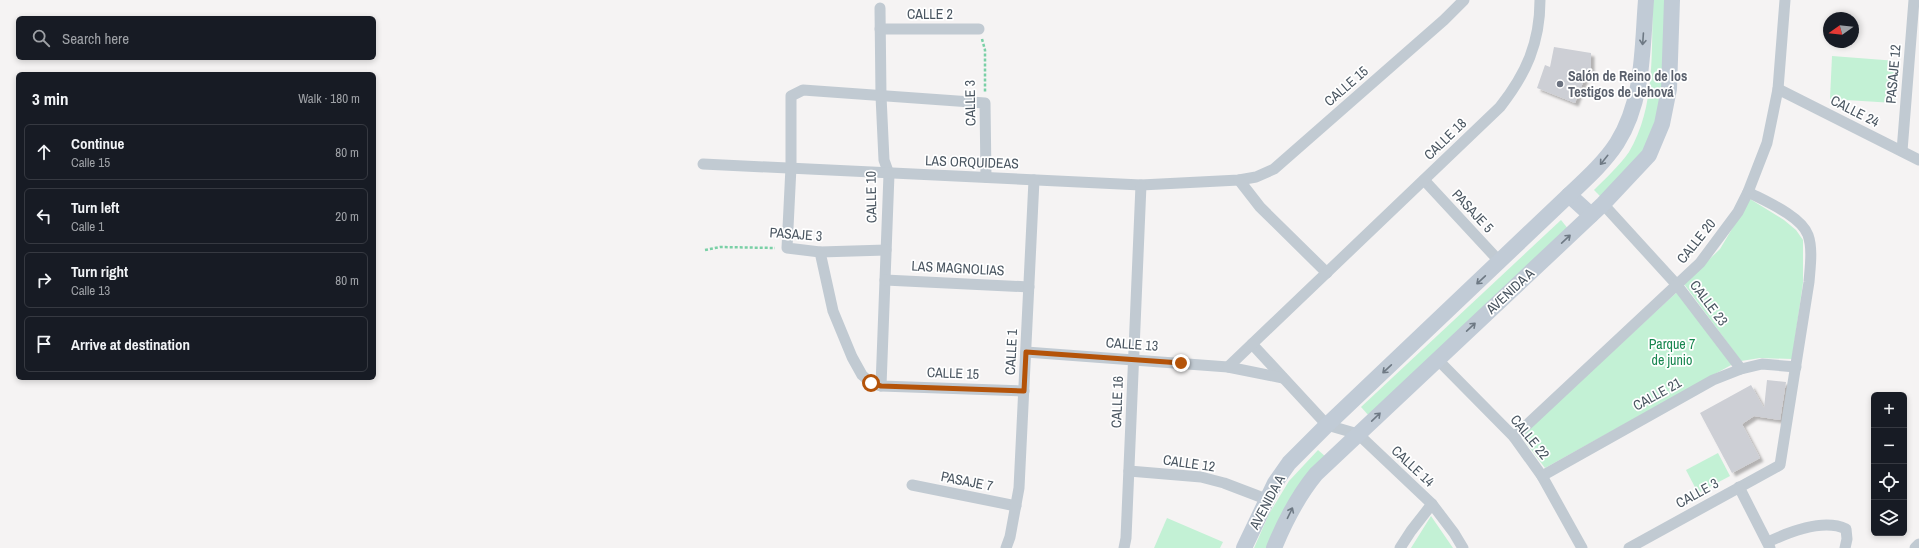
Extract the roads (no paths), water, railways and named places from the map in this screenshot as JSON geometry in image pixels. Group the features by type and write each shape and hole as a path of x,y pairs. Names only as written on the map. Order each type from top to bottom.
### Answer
{"main road":[{"name":"AVENIDA A","path":"1244,548 1266,499 1289,463 1601,164 1617,143 1632,113 1640,84 1646,0"},
{"name":"AVENIDA A","path":"1274,548 1302,490 1316,474 1603,204 1649,155 1662,124 1669,89 1672,0"},
{"path":"1569,195 1591,215"}],"street":[{"name":"CALLE 15","path":"1239,180 1256,177 1274,169 1444,20 1464,0"},
{"name":"CALLE 18","path":"1228,366 1500,107 1517,85 1524,72 1540,18 1540,0"},
{"name":"CALLE 20","path":"1514,437 1700,264 1738,212 1748,192 1767,143 1778,89 1785,0"},
{"name":"PASAJE 12","path":"1902,151 1914,0"},
{"name":"CALLE 10","path":"880,8 881,96 884,160 889,174 881,386"},
{"name":"CALLE 2","path":"880,29 980,29"},
{"name":"CALLE 24","path":"1778,89 1919,160"},
{"path":"791,167 790,96 803,90 881,96"},
{"name":"CALLE 3","path":"881,96 985,103 986,177"},
{"name":"LAS ORQUIDEAS","path":"703,164 791,167 889,174 986,177 1141,185 1239,180"},
{"name":"PASAJE 3","path":"791,167 788,248 820,252 886,250"},
{"name":"CALLE 1","path":"1006,548 1010,537 1019,488 1034,180"},
{"path":"1239,180 1260,207 1327,273"},
{"name":"PASAJE 5","path":"1424,180 1500,262"},
{"name":"CALLE 16","path":"1124,548 1126,538 1141,185"},
{"path":"1748,192 1782,210 1799,223 1808,235 1810,254 1809,282 1796,367"},
{"name":"CALLE 23","path":"1603,204 1677,285 1741,369"},
{"path":"820,252 833,311 852,356 862,375 871,383 881,386"},
{"name":"LAS MAGNOLIAS","path":"885,280 1029,287"},
{"path":"1252,344 1328,425"},
{"name":"CALLE 13","path":"1026,352 1228,366 1283,378"},
{"name":"CALLE 22","path":"1437,359 1514,437 1542,476 1582,548"},
{"name":"CALLE 21","path":"1542,476 1713,380 1741,369 1762,364 1796,367"},
{"name":"CALLE 3","path":"1629,548 1780,465 1796,367"},
{"name":"CALLE 15","path":"881,386 1024,391"},
{"name":"CALLE 14","path":"1328,425 1358,434 1432,504 1454,533 1463,548"},
{"name":"CALLE 12","path":"1129,471 1201,477 1224,483 1266,499"},
{"name":"PASAJE 7","path":"912,485 1016,506"},
{"path":"1739,487 1769,545 1802,529 1813,526 1841,526 1846,529 1845,548"},
{"path":"1400,548 1432,504"},
{"path":"1915,548 1919,544"}],"place":[{"name":"Salón de Reino de los Testigos de Jehová","path":"1560,84"}],"park label":[{"name":"Parque 7 de junio","path":"1672,352"}]}
